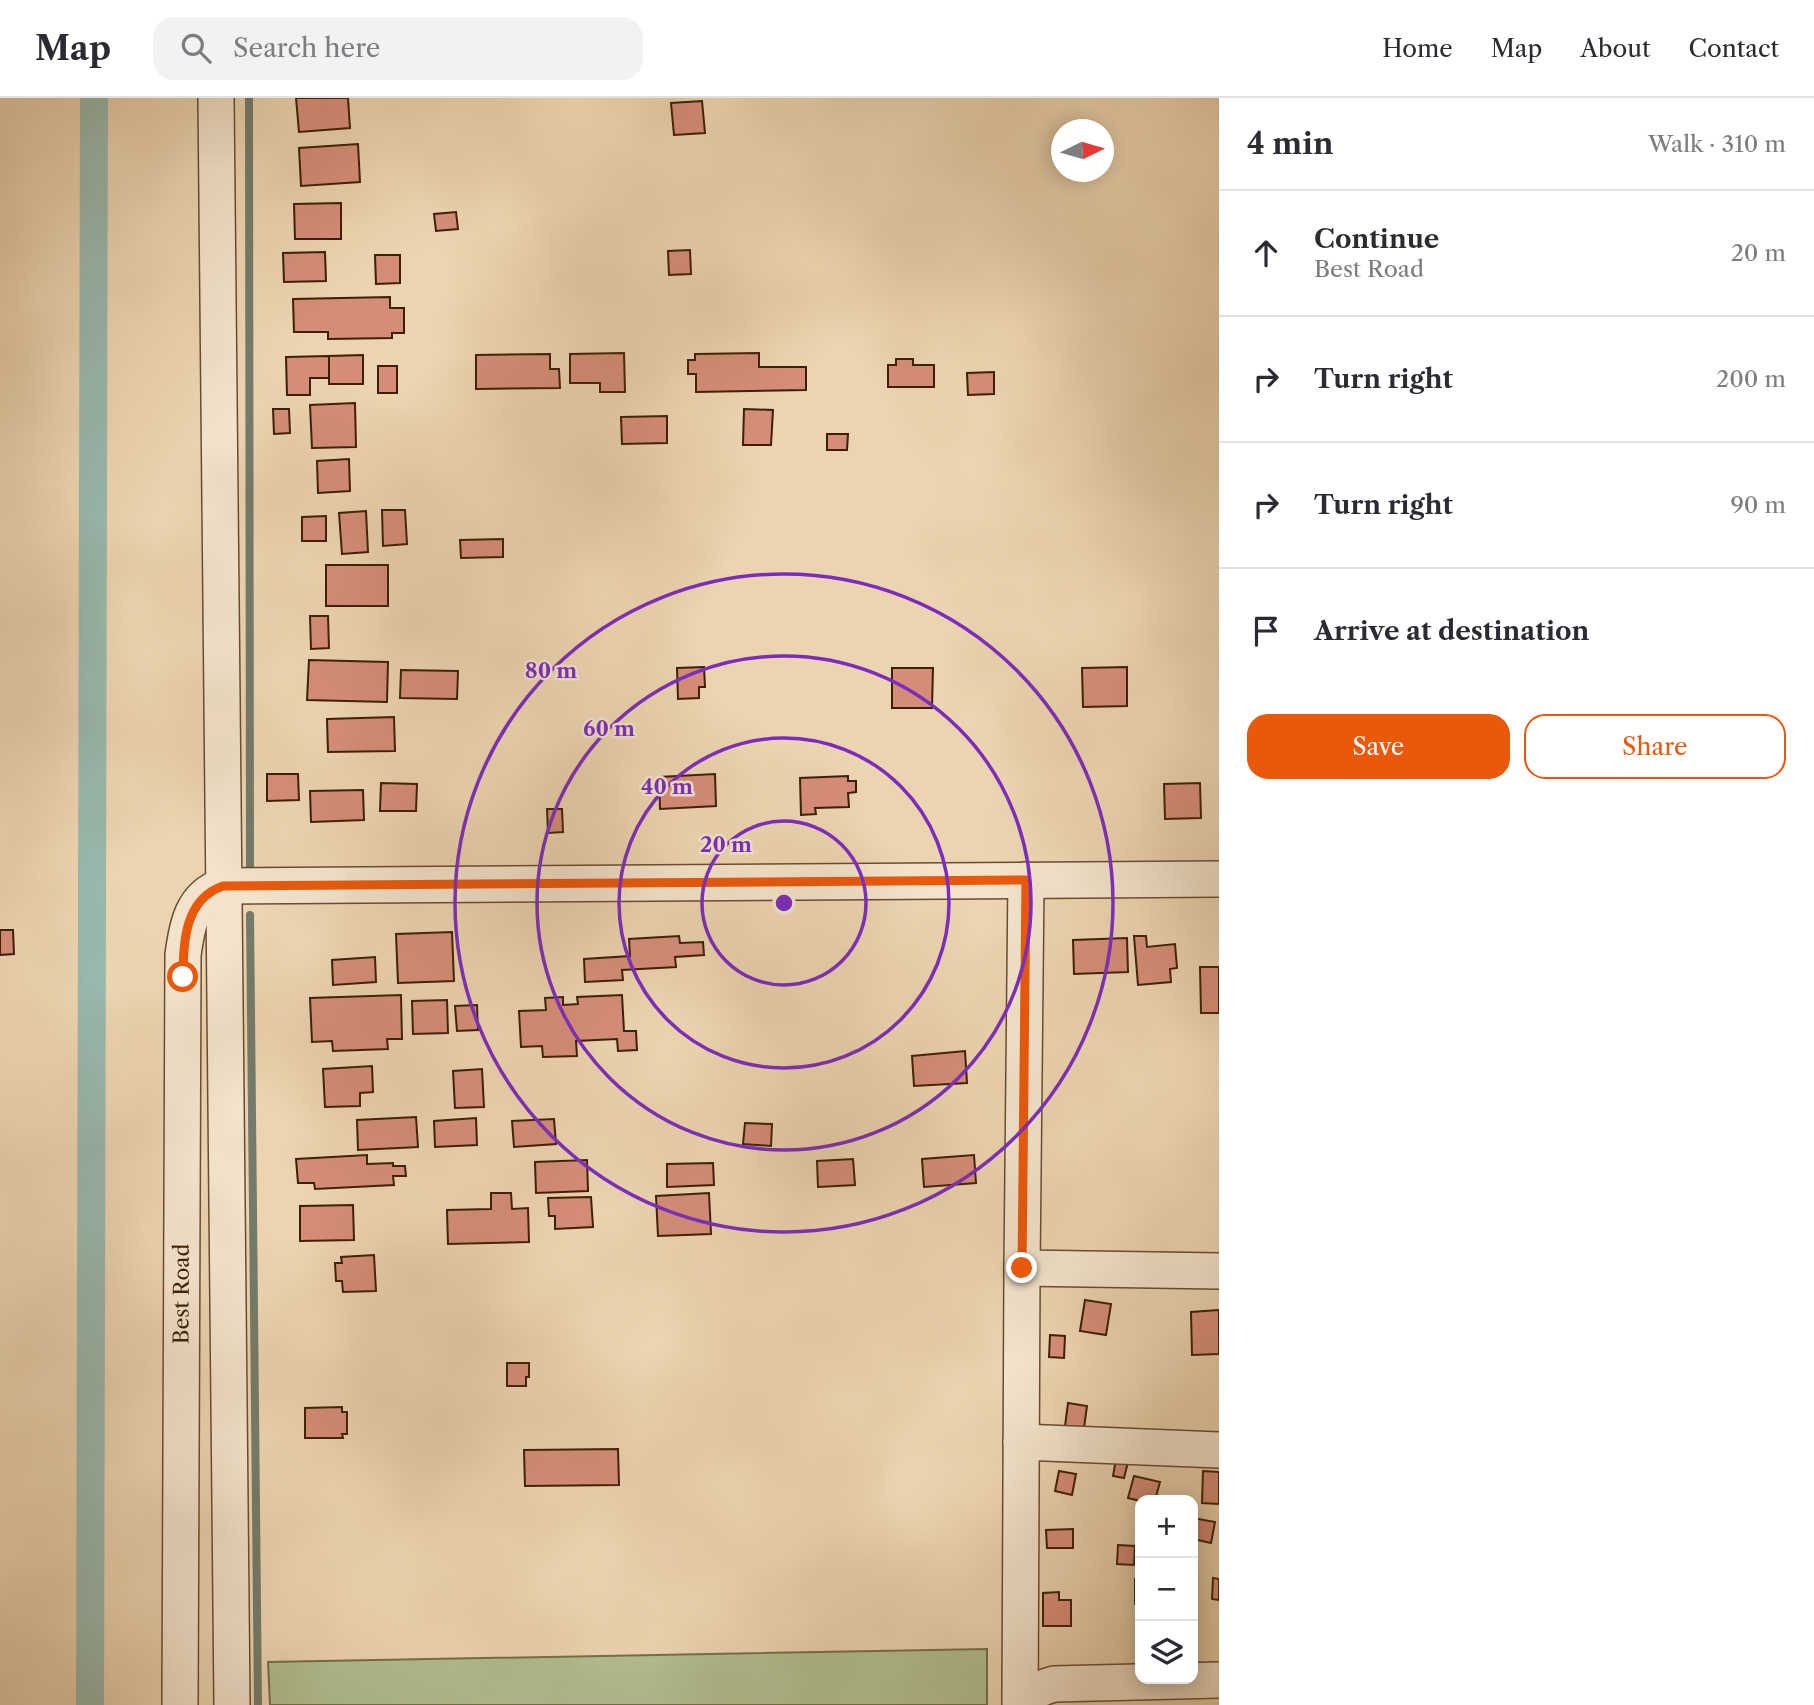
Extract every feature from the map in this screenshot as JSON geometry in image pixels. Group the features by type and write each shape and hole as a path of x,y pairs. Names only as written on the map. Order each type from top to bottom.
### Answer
{"street":[{"path":"216,98 216,888 232,1705"},
{"path":"216,888 1219,879"},
{"path":"1021,1705 1026,880"},
{"name":"Best Road","path":"180,1705 183,955 192,914 200,899 216,888"},
{"path":"1022,1268 1219,1271"},
{"path":"1021,1442 1219,1450"},
{"path":"1021,1705 1039,1689 1054,1684 1219,1680"}],"green space":[{"path":"987,1649 987,1705 270,1705 268,1662"}],"building":[{"path":"296,98 348,98 350,128 299,132"},
{"path":"702,101 705,133 674,135 671,103"},
{"path":"358,144 360,182 301,186 299,148"},
{"path":"341,203 341,239 295,239 294,204"},
{"path":"456,212 458,229 436,231 434,214"},
{"path":"690,250 691,274 669,275 668,251"},
{"path":"325,252 326,281 284,282 283,253"},
{"path":"375,255 400,255 400,283 376,284"},
{"path":"390,297 390,308 404,308 404,333 392,333 392,338 328,339 328,332 294,332 293,299"},
{"path":"624,353 625,392 600,392 600,383 570,383 570,354"},
{"path":"759,353 759,367 806,367 806,390 696,392 696,374 688,374 688,360 695,360 695,354"},
{"path":"550,354 550,369 559,369 560,388 476,389 476,355"},
{"path":"363,355 363,384 329,384 329,356"},
{"path":"329,356 329,378 310,378 310,395 287,395 286,357"},
{"path":"896,359 913,359 913,365 934,365 934,387 888,387 888,365 896,365"},
{"path":"378,366 397,366 397,393 378,393"},
{"path":"994,372 994,394 968,395 967,373"},
{"path":"355,403 356,447 312,448 310,405"},
{"path":"273,409 289,409 290,433 274,434"},
{"path":"744,409 773,410 771,445 743,445"},
{"path":"667,416 667,443 622,444 621,417"},
{"path":"827,434 848,434 847,450 827,450"},
{"path":"349,459 350,491 318,493 317,461"},
{"path":"382,510 405,510 407,544 383,546"},
{"path":"366,511 368,552 342,554 339,513"},
{"path":"326,516 326,541 302,541 302,517"},
{"path":"503,539 503,557 461,558 460,540"},
{"path":"326,565 388,565 388,606 326,606"},
{"path":"310,616 328,616 329,648 311,649"},
{"path":"309,660 388,662 387,702 307,700"},
{"path":"704,667 705,687 699,687 699,698 678,699 677,668"},
{"path":"1127,667 1127,706 1083,707 1082,668"},
{"path":"892,668 933,668 932,708 892,708"},
{"path":"401,670 458,671 457,699 400,698"},
{"path":"394,717 395,751 328,752 327,719"},
{"path":"267,774 298,774 299,800 267,801"},
{"path":"715,774 716,806 660,809 659,777"},
{"path":"848,776 848,781 856,781 856,792 848,793 849,807 815,808 816,814 801,815 800,778"},
{"path":"381,783 417,784 416,811 380,811"},
{"path":"1200,783 1201,818 1165,819 1164,784"},
{"path":"363,790 364,820 311,822 310,791"},
{"path":"547,809 562,809 563,832 548,833"},
{"path":"0,930 13,930 14,954 0,955"},
{"path":"452,932 454,981 398,983 396,934"},
{"path":"679,936 680,943 703,942 704,955 675,957 676,967 622,970 623,980 585,982 584,959 630,956 629,939"},
{"path":"1134,936 1146,936 1147,947 1175,944 1177,968 1170,969 1171,982 1138,985"},
{"path":"1127,938 1128,972 1074,974 1073,940"},
{"path":"375,957 376,982 333,985 332,960"},
{"path":"1200,967 1219,967 1219,1013 1201,1013"},
{"path":"401,995 402,1039 387,1039 388,1049 333,1051 332,1041 312,1042 310,998"},
{"path":"622,995 624,1031 636,1031 637,1050 618,1051 617,1039 576,1041 577,1056 543,1057 542,1046 521,1047 519,1011 546,1010 545,998 563,997 563,1005 578,1004 577,997"},
{"path":"447,1000 448,1033 413,1034 412,1001"},
{"path":"477,1005 478,1030 457,1031 455,1006"},
{"path":"965,1051 967,1083 914,1086 912,1056"},
{"path":"372,1066 373,1092 360,1093 360,1106 325,1107 323,1069"},
{"path":"482,1069 484,1107 455,1108 453,1071"},
{"path":"416,1117 418,1147 358,1150 357,1120"},
{"path":"476,1118 477,1145 435,1147 434,1121"},
{"path":"554,1119 556,1144 514,1147 512,1121"},
{"path":"745,1123 772,1124 771,1146 743,1144"},
{"path":"367,1155 367,1164 393,1163 393,1166 405,1166 406,1176 393,1176 394,1185 315,1189 314,1183 298,1183 296,1159"},
{"path":"974,1155 976,1183 924,1187 922,1159"},
{"path":"853,1159 855,1185 818,1187 817,1161"},
{"path":"587,1160 588,1191 536,1193 535,1162"},
{"path":"713,1163 714,1185 667,1187 667,1164"},
{"path":"491,1193 511,1193 512,1209 528,1208 529,1242 448,1244 447,1210 491,1209"},
{"path":"709,1193 711,1234 658,1236 656,1196"},
{"path":"591,1197 593,1227 555,1229 555,1216 549,1216 548,1198"},
{"path":"353,1205 354,1240 300,1241 300,1206"},
{"path":"374,1255 376,1291 343,1292 342,1281 336,1281 335,1263 342,1263 341,1257"},
{"path":"1085,1300 1111,1304 1106,1335 1080,1331"},
{"path":"1219,1310 1219,1354 1192,1355 1191,1312"},
{"path":"1050,1335 1065,1336 1064,1358 1049,1357"},
{"path":"507,1363 529,1363 526,1386 507,1386"},
{"path":"1068,1403 1087,1406 1084,1428 1065,1426"},
{"path":"342,1407 342,1412 347,1412 347,1434 342,1434 343,1438 305,1438 305,1408"},
{"path":"618,1449 619,1485 525,1486 524,1450"},
{"path":"1116,1459 1128,1462 1124,1478 1113,1476"},
{"path":"1059,1471 1076,1474 1072,1495 1055,1491"},
{"path":"1203,1471 1219,1472 1219,1504 1202,1503"},
{"path":"1134,1476 1160,1482 1156,1495 1135,1495 1135,1500 1128,1498"},
{"path":"1198,1519 1215,1522 1211,1543 1198,1540"},
{"path":"1073,1529 1073,1548 1047,1548 1046,1530"},
{"path":"1118,1545 1135,1546 1134,1565 1117,1564"},
{"path":"1213,1578 1219,1579 1219,1600 1212,1599"},
{"path":"1059,1592 1059,1600 1071,1600 1071,1626 1043,1626 1043,1593"}],"waterway":[{"path":"90,1705 94,98"},
{"path":"249,98 250,872"},
{"path":"250,915 258,1705"}],"route":[{"path":"183,977 183,955 192,914 200,899 210,890 223,886 1026,880 1022,1268"}]}
